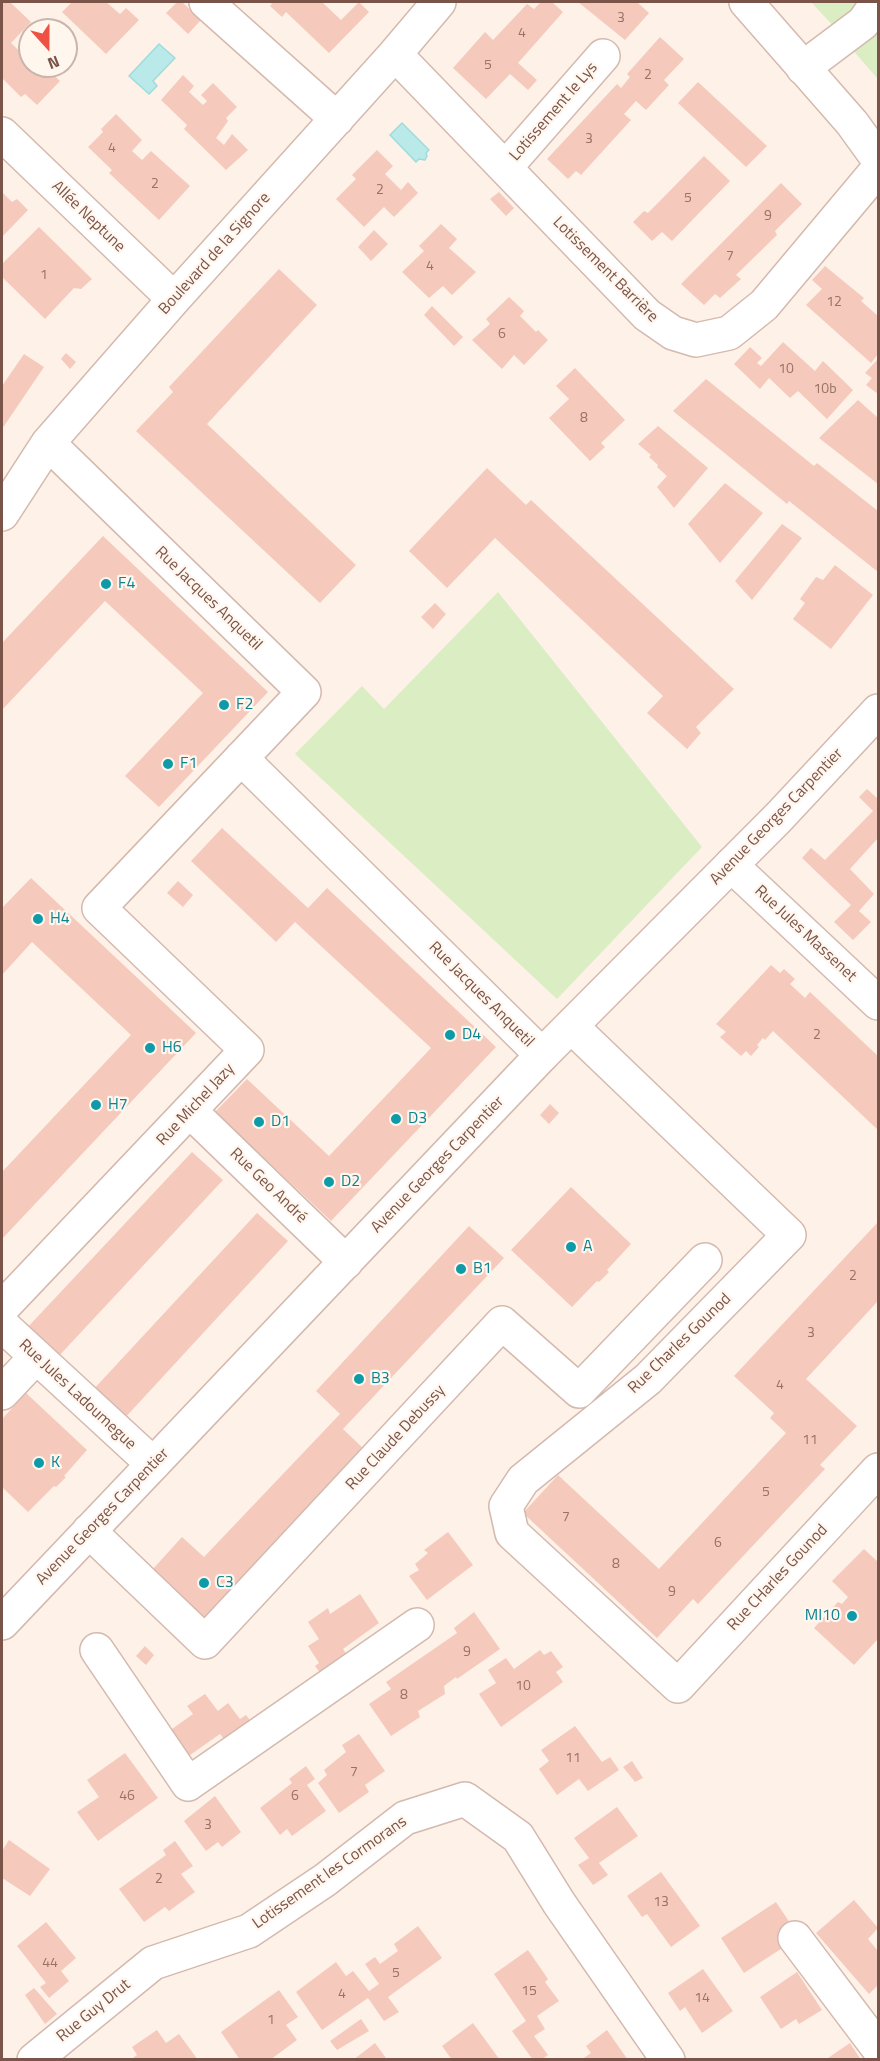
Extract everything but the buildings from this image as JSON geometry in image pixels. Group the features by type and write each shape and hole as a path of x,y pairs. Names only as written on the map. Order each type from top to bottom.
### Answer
{"street":[{"path":"206,2 337,119"},
{"name":"Boulevard de la Signore","path":"2,514 48,443 439,2"},
{"path":"746,2 852,123 879,159"},
{"path":"803,68 863,23 873,9 874,2"},
{"name":"Lotissement Barrière","path":"395,54 647,315 673,333 696,339 729,333 764,305 879,169"},
{"name":"Lotissement le Lys","path":"505,168 603,56"},
{"name":"Allée Neptune","path":"2,134 174,299"},
{"name":"Rue Jacques Anquetil","path":"48,443 304,692 99,908"},
{"name":"Avenue Georges Carpentier","path":"3,1619 89,1532 542,1055 732,865 879,711"},
{"name":"Rue Jacques Anquetil","path":"241,758 542,1055"},
{"name":"Rue Jules Massenet","path":"732,865 879,1003"},
{"name":"Rue Michel Jazy","path":"2,1308 247,1050 99,908"},
{"name":"Rue Charles Gounod","path":"571,1026 789,1235 648,1379 523,1480 506,1506 512,1533 678,1686"},
{"name":"Rue Geo André","path":"190,1111 345,1262"},
{"name":"Rue Claude Debussy","path":"89,1532 205,1642 502,1323 579,1391 705,1260"},
{"name":"Rue Jules Ladoumegue","path":"2,1325 153,1464"},
{"path":"2,1393 36,1357"},
{"name":"Rue CHarles Gounod","path":"678,1686 879,1470"},
{"path":"97,1650 188,1784 417,1625"},
{"name":"Lotissement les Cormorans","path":"153,1963 249,1931 325,1880 405,1818 465,1799 518,1837 559,1903 668,2060"},
{"path":"795,1938 879,2048"},
{"name":"Rue Guy Drut","path":"34,2060 153,1963"}],"green space":[{"path":"811,2 861,2 837,30"},
{"path":"878,21 878,79 850,47"},
{"path":"498,592 702,847 557,999 295,754 362,686 384,709"}],"water":[{"path":"159,44 175,58 153,81 157,86 149,94 129,76"},
{"path":"402,123 429,150 425,160 419,159 416,162 390,135"}],"place":[{"name":"F4","path":"106,584"},
{"name":"F2","path":"224,705"},
{"name":"F1","path":"168,764"},
{"name":"H4","path":"38,919"},
{"name":"D4","path":"450,1035"},
{"name":"H6","path":"150,1048"},
{"name":"H7","path":"96,1105"},
{"name":"D3","path":"396,1119"},
{"name":"D1","path":"259,1122"},
{"name":"D2","path":"329,1182"},
{"name":"A","path":"571,1247"},
{"name":"B1","path":"461,1269"},
{"name":"B3","path":"359,1379"},
{"name":"K","path":"39,1463"},
{"name":"C3","path":"204,1583"},
{"name":"MI10","path":"852,1616"}]}
